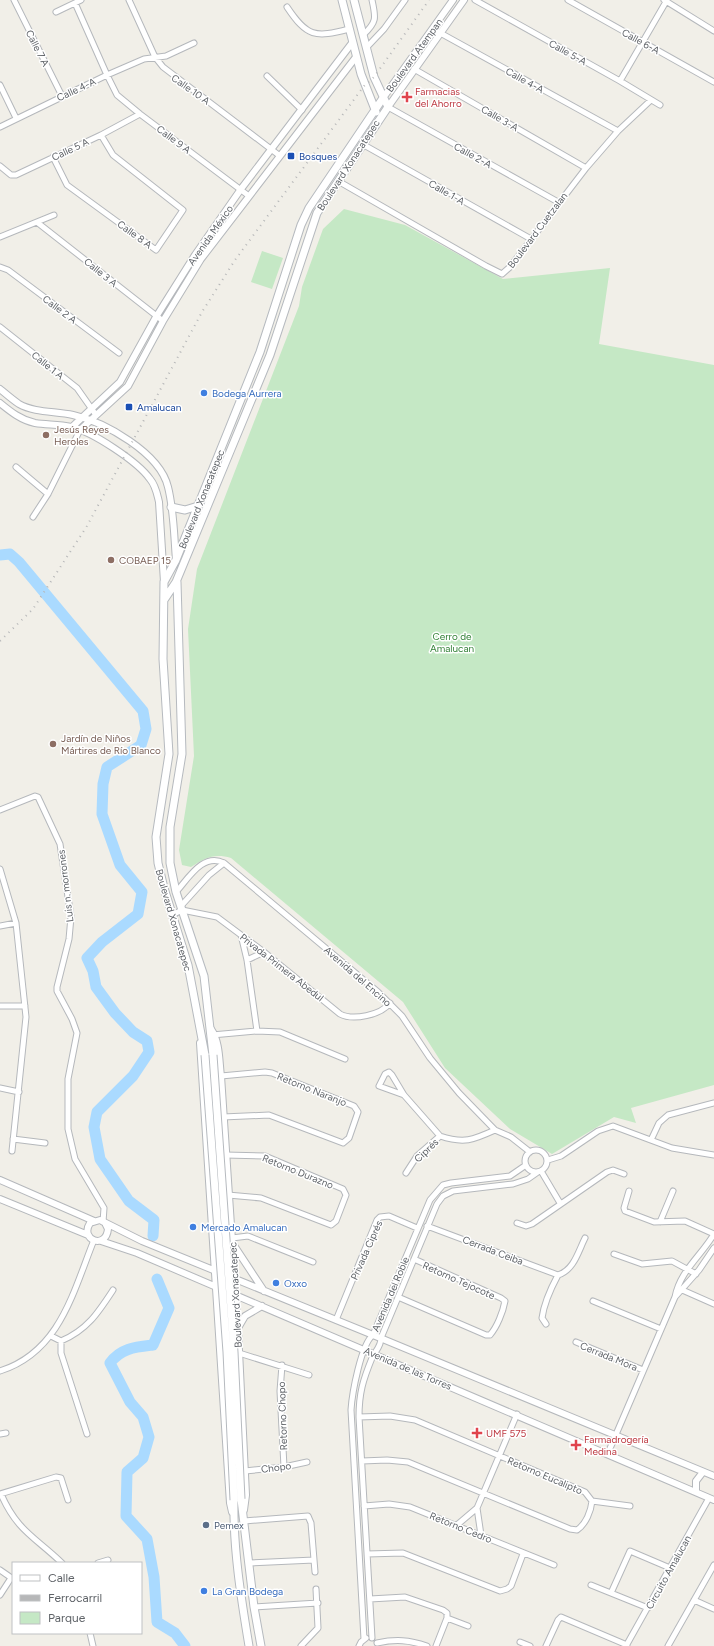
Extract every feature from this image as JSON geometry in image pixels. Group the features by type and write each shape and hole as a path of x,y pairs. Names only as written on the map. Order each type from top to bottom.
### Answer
{"main road":[{"name":"Boulevard Xonacatepec","path":"249,1646 243,1608 234,1517 237,1499 209,1055 212,1033 204,976 176,892 170,863 170,827 182,754 176,582 270,355 312,224 324,200 364,145 380,119 364,86 342,0"},
{"path":"356,0 374,77 388,107"},
{"name":"Boulevard Atempan","path":"375,110 383,98"},
{"name":"Boulevard Atempan","path":"380,119 388,107"},
{"name":"Boulevard Xonacatepec","path":"209,1055 201,1033 188,964 172,915 160,869 156,837 169,754 164,659 164,582 176,560 260,352 301,225 317,194 375,110"},
{"path":"171,507 185,510 198,506"},
{"path":"164,600 176,582 176,560"},
{"name":"Boulevard Xonacatepec","path":"237,1499 243,1518 254,1607 261,1646"}],"street":[{"name":"Calle 7 A","path":"14,0 62,96"},
{"path":"56,12 81,0"},
{"name":"Calle 10 A","path":"129,0 155,57 170,74 207,99 280,156"},
{"path":"363,35 372,26 376,16 372,0"},
{"path":"366,48 384,29 405,0"},
{"name":"Boulevard Atempan","path":"383,98 453,0"},
{"name":"Boulevard Atempan","path":"388,107 464,0"},
{"name":"Calle 5-A","path":"475,0 660,105"},
{"name":"Calle 6-A","path":"568,0 714,82"},
{"path":"620,81 666,0 714,31"},
{"name":"Calle 9 A","path":"75,3 107,75 118,95 140,114 249,196"},
{"path":"287,7 296,20 316,34 330,34 349,30"},
{"name":"Calle 4-A","path":"433,29 618,131"},
{"name":"Calle 4-A","path":"0,127 107,75 144,59 166,56 194,43"},
{"name":"Avenida México","path":"72,427 120,382 156,317 195,255 241,189 352,43"},
{"name":"Avenida México","path":"80,430 128,386 163,321 201,260 356,57"},
{"name":"Calle 3-A","path":"414,69 586,168"},
{"path":"267,76 302,110"},
{"path":"0,85 16,118"},
{"name":"Boulevard Cuetzalan","path":"338,181 499,273 506,272 558,202 586,168 618,131 651,100"},
{"name":"Calle 2-A","path":"388,107 558,202"},
{"name":"Calle 5 A","path":"0,166 11,175 16,175 101,135 140,114"},
{"name":"Calle 8 A","path":"53,157 68,185 156,250 183,210 113,155 101,135"},
{"name":"Calle 1-A","path":"364,145 531,239"},
{"path":"0,237 38,223 54,215"},
{"name":"Calle 3 A","path":"38,223 163,321"},
{"name":"Calle 2 A","path":"0,267 8,270 119,353"},
{"name":"Calle 1 A","path":"0,326 77,388 96,415"},
{"path":"0,389 20,404 39,410 81,417 90,421 132,443 159,466 168,487 176,560"},
{"path":"0,403 13,414 29,421 72,427 80,430 124,456 150,479 156,490 164,582"},
{"path":"32,517 48,494 80,430"},
{"path":"16,467 48,494"},
{"name":"Luis n. morrones","path":"0,810 36,796 38,797 60,844 71,917 69,939 57,992 72,1019 76,1033 68,1079 68,1129 75,1159 104,1208 105,1223"},
{"path":"172,915 182,908 209,875 224,863 218,860 210,860 195,869 176,892"},
{"name":"Avenida del Encino","path":"224,863 390,1003 402,1016 445,1078 495,1130 511,1137 530,1152"},
{"path":"0,869 16,923 26,1018 12,1152"},
{"name":"Privada Primera Abedul","path":"182,908 217,917 347,1018 354,1018 382,1010 390,1003"},
{"path":"0,926 16,923"},
{"path":"241,935 247,960 257,1031"},
{"path":"247,960 264,952"},
{"path":"0,1006 25,1006"},
{"path":"212,1033 257,1031 280,1032 345,1059"},
{"name":"Boulevard Xonacatepec","path":"201,1033 200,1045 215,1252 230,1503 234,1517"},
{"name":"Boulevard Xonacatepec","path":"212,1033 221,1076 225,1155 235,1279 246,1495 243,1518"},
{"name":"Retorno Naranjo","path":"221,1076 265,1072 272,1073 354,1106 358,1112 349,1138 343,1143 269,1114 223,1116"},
{"path":"404,1095 379,1086 385,1074 389,1072 392,1075 404,1095 440,1136"},
{"path":"0,1088 19,1092"},
{"path":"651,1140 659,1123 668,1115 714,1103"},
{"path":"548,1160 543,1152 534,1150 527,1155 526,1165 531,1170 539,1171 547,1164 548,1160 561,1156 605,1128 613,1126 680,1150 714,1155"},
{"name":"Ciprés","path":"406,1173 417,1156 440,1136 460,1141 469,1141 495,1130"},
{"path":"207,1138 224,1137"},
{"path":"13,1139 45,1143"},
{"name":"Retorno Durazno","path":"225,1155 266,1156 345,1192 345,1199 334,1224 327,1224 261,1198 228,1195"},
{"name":"Avenida del Roble","path":"364,1639 351,1410 354,1382 366,1350 367,1341 373,1335 430,1200 443,1185 510,1176 526,1165"},
{"path":"517,1222 529,1225 607,1172 613,1170 624,1174"},
{"path":"539,1171 560,1203"},
{"name":"Avenida del Roble","path":"372,1638 359,1417 360,1389 437,1204 443,1196 453,1191 513,1184 528,1179 539,1171"},
{"path":"0,1180 94,1221 105,1223 108,1234 97,1240 70,1302 51,1336 28,1358 13,1367 0,1371"},
{"path":"608,1453 675,1297 677,1288 687,1269 704,1250 714,1234 684,1221 654,1222 625,1211 624,1208 629,1191"},
{"path":"660,1222 673,1191"},
{"path":"0,1199 97,1240"},
{"name":"Privada Ciprés","path":"336,1320 380,1216 389,1216 417,1228"},
{"path":"88,1235 88,1226 94,1221"},
{"name":"Avenida de las Torres","path":"105,1223 142,1242 381,1338 714,1476"},
{"name":"Cerrada Ceiba","path":"428,1226 558,1275"},
{"path":"264,1291 232,1240 248,1236 313,1262"},
{"path":"546,1324 542,1318 543,1311 558,1275 565,1272 572,1266 584,1238"},
{"name":"Avenida de las Torres","path":"97,1240 137,1253 216,1286 608,1453 712,1499"},
{"path":"137,1253 142,1242"},
{"path":"675,1297 698,1272 714,1248"},
{"path":"215,1252 220,1258 225,1259 230,1256 233,1251"},
{"path":"614,1254 637,1263 672,1261 687,1269 698,1272"},
{"name":"Retorno Tejocote","path":"398,1298 490,1335 501,1313 504,1301 414,1259"},
{"path":"708,1259 714,1261"},
{"path":"691,1264 696,1265 698,1272"},
{"path":"677,1288 714,1304"},
{"path":"61,1341 72,1336 97,1316 113,1290"},
{"path":"593,1301 661,1329"},
{"path":"218,1311 222,1305 227,1304 236,1311"},
{"path":"238,1330 245,1316 262,1306"},
{"path":"51,1336 61,1341"},
{"path":"61,1341 61,1352 87,1434"},
{"name":"Cerrada Mora","path":"576,1342 643,1370"},
{"name":"Retorno Chopo","path":"239,1353 282,1365 309,1375"},
{"name":"Retorno Chopo","path":"282,1365 280,1391 284,1467"},
{"path":"457,1525 477,1508 517,1414"},
{"name":"Retorno Eucalipto","path":"359,1417 405,1417 586,1492 592,1500 592,1507 583,1526 577,1530 570,1529 408,1462 387,1460 362,1461"},
{"path":"0,1434 6,1433"},
{"name":"Chopo","path":"245,1471 284,1467 307,1462"},
{"path":"696,1492 696,1481 703,1472"},
{"path":"61,1562 18,1525 8,1511 0,1494 56,1477 60,1478 68,1500"},
{"name":"Circuito Amalucan","path":"626,1646 670,1568 712,1499"},
{"path":"592,1500 630,1506"},
{"name":"Retorno Cedro","path":"364,1506 400,1504 457,1525 523,1554 554,1565"},
{"path":"477,1508 481,1535"},
{"path":"243,1518 308,1516 312,1523 315,1572"},
{"path":"611,1593 630,1551 670,1568"},
{"path":"368,1554 403,1553 500,1591 511,1586 523,1554"},
{"path":"101,1562 108,1560"},
{"path":"249,1563 314,1560"},
{"path":"671,1645 714,1565"},
{"path":"0,1570 12,1579 0,1594"},
{"path":"591,1585 648,1608"},
{"path":"301,1646 318,1628 318,1603 316,1589"},
{"path":"370,1599 405,1597 443,1610 447,1613 447,1618 436,1646"},
{"path":"694,1600 714,1609"},
{"path":"254,1607 318,1603"},
{"path":"546,1646 558,1620 561,1617 626,1646"},
{"path":"447,1618 468,1626"},
{"path":"90,1634 94,1646"},
{"path":"359,1646 364,1639 372,1638 377,1645 392,1640 404,1640 427,1646"},
{"path":"520,1642 530,1646"}],"green space":[{"name":"Cerro de Amalucan","path":"344,209 405,225 503,279 610,268 599,344 714,365 714,1085 631,1108 636,1123 614,1117 552,1154 510,1129 445,1068 403,1002 231,858 215,856 205,859 191,867 182,865 179,850 194,756 188,629 197,569 299,306 302,287 323,229"},
{"path":"262,251 283,258 272,289 251,282"}],"waterway":[{"path":"0,555 10,554 19,562 143,711 146,729 141,745 107,767 103,784 102,814 120,865 142,892 138,914 102,942 87,958 93,971 96,987 115,1013 133,1032 147,1041 149,1052 133,1076 97,1112 94,1127 100,1159 129,1201 154,1220 153,1236"},
{"path":"157,1279 169,1308 153,1345 124,1351 110,1363 130,1402 143,1417 149,1437 143,1458 127,1472 126,1516 147,1539 154,1577 157,1622 175,1633 185,1646"}],"railway":[{"path":"0,641 33,609 87,526 202,312 235,260 364,86 374,77 429,0"}],"place":[{"name":"Farmacias del Ahorro","path":"407,97"},
{"name":"Bosques","path":"291,156"},
{"name":"Bodega Aurrera","path":"204,393"},
{"name":"Amalucan","path":"129,407"},
{"name":"Jesús Reyes Heroles","path":"46,435"},
{"name":"COBAEP 15","path":"111,560"},
{"name":"Jardín de Niños Mártires de Río Blanco","path":"53,744"},
{"name":"Mercado Amalucan","path":"193,1227"},
{"name":"Oxxo","path":"276,1283"},
{"name":"UMF 575","path":"477,1433"},
{"name":"Farmadrogería Medina","path":"576,1445"},
{"name":"Pemex","path":"206,1525"},
{"name":"La Gran Bodega","path":"204,1591"}]}
